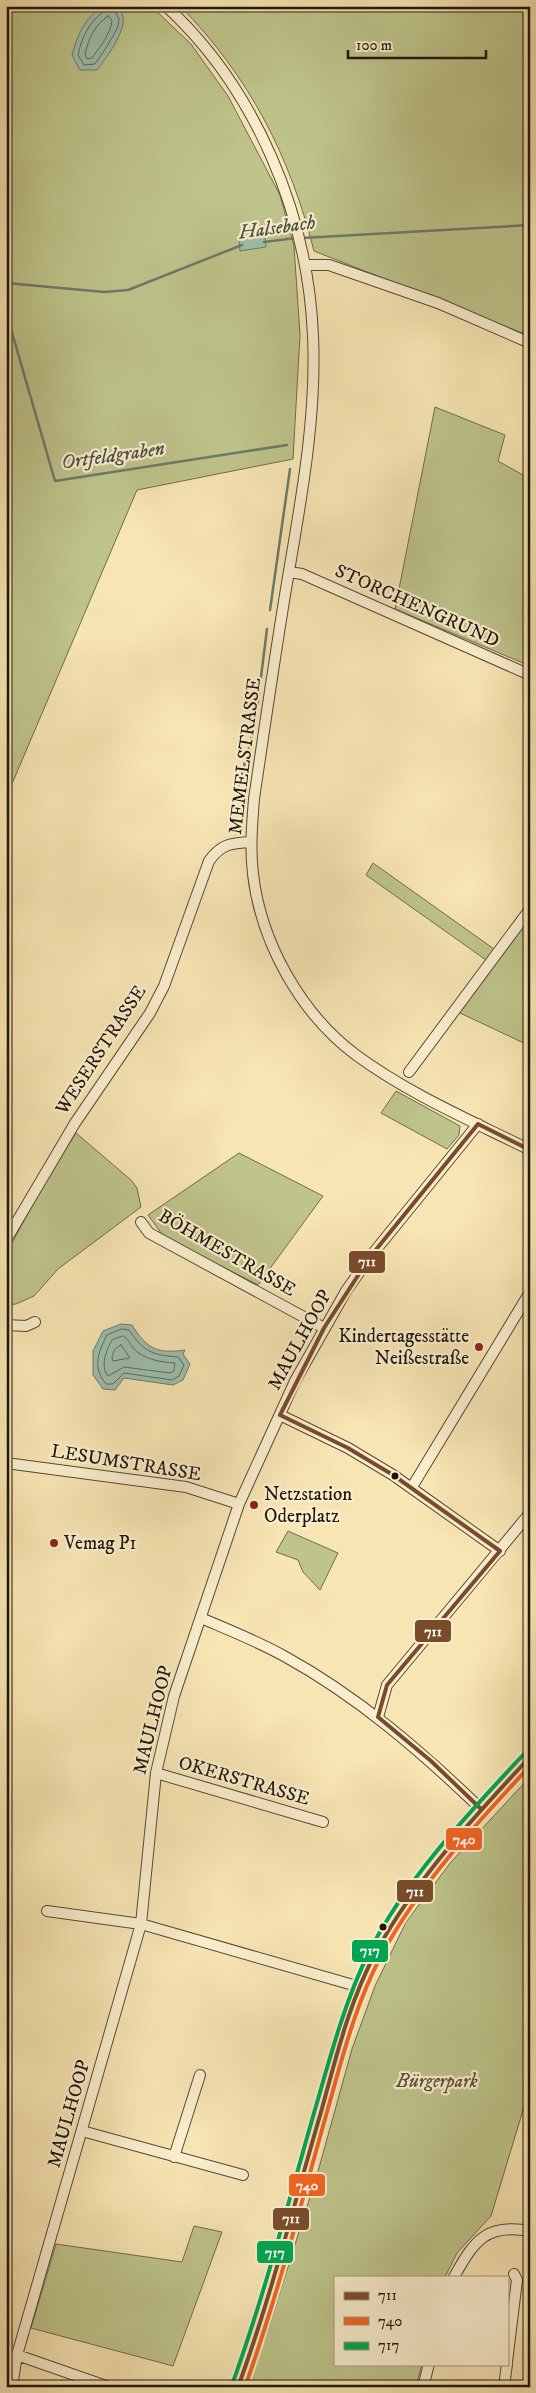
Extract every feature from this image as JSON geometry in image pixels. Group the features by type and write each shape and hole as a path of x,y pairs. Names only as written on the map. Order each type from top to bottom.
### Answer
{"main road":[{"path":"238,2387 272,2282 360,1987 389,1930 415,1888 443,1851 530,1757"}],"street":[{"name":"MEMELSTRASSE","path":"166,6 199,42 244,103 266,146 286,192 306,265 313,336 312,394 304,470 254,798 251,842 253,876 270,940 286,973 316,1016 355,1054 379,1070 530,1150"},
{"path":"306,265 329,265 338,268 438,304 530,343"},
{"name":"STORCHENGRUND","path":"288,572 302,574 530,675"},
{"name":"WESERSTRASSE","path":"6,1240 75,1123 150,1013 164,986 209,861 217,850 229,843 251,842"},
{"path":"409,1072 530,909"},
{"name":"MAULHOOP","path":"12,2387 16,2355 141,1924 156,1773 174,1696 239,1504 280,1415 324,1328 370,1257 478,1124"},
{"name":"BÖHMESTRASSE","path":"141,1222 149,1233 324,1328"},
{"path":"412,1487 530,1292"},
{"path":"6,1325 26,1326 35,1322"},
{"path":"280,1415 348,1448 412,1487 500,1551"},
{"name":"LESUMSTRASSE","path":"6,1463 186,1487 239,1504"},
{"path":"378,1717 387,1685 530,1513"},
{"path":"201,1618 285,1656 378,1717 431,1761 481,1809"},
{"name":"OKERSTRASSE","path":"156,1773 323,1822"},
{"path":"48,1911 141,1924 360,1987"},
{"path":"174,2157 200,2074"},
{"path":"82,2131 243,2175"},
{"path":"455,2276 464,2259 489,2234 500,2228 530,2231"},
{"path":"508,2355 517,2280 514,2274"},
{"path":"16,2355 109,2387"},
{"path":"423,2387 428,2366"},
{"path":"504,2387 507,2366"}],"green space":[{"path":"6,6 151,6 191,44 228,96 280,195 294,246 300,335 293,459 137,490 6,798"},
{"path":"180,6 530,6 530,336 314,251 293,182 264,119 227,60"},
{"path":"435,407 505,435 498,461 530,479 530,666 395,609"},
{"path":"373,863 494,949 486,960 366,875"},
{"path":"530,913 530,1046 458,1012"},
{"path":"396,1091 460,1126 459,1135 447,1149 381,1113"},
{"path":"76,1133 131,1180 137,1188 141,1207 58,1269 34,1296 16,1304 6,1305 6,1254 45,1182"},
{"path":"239,1153 323,1196 258,1285 164,1237 148,1215"},
{"path":"288,1531 338,1553 320,1590 303,1572 298,1560 276,1552"},
{"name":"Bürgerpark","path":"530,1777 530,2087 491,2216 457,2253 446,2276 334,2276 334,2366 421,2366 416,2387 247,2387 268,2330 317,2175 352,2049 375,1986 406,1922 451,1862"},
{"path":"194,2226 222,2232 173,2366 31,2328 56,2244 182,2262"}],"water":[{"path":"103,6 116,8 122,14 121,32 116,43 97,70 80,70 72,55 77,40 86,22"},
{"path":"265,236 266,247 240,251 239,239"},
{"path":"121,1324 132,1325 143,1340 154,1348 167,1351 185,1350 183,1354 190,1364 183,1380 173,1385 124,1378 115,1390 103,1389 93,1375 93,1351 103,1331"}],"waterway":[{"name":"Halsebach","path":"302,238 530,225"},
{"name":"Halsebach","path":"264,242 296,238"},
{"name":"Halsebach","path":"6,283 104,292 128,290 242,245"},
{"name":"Ortfeldgraben","path":"6,312 55,481 287,445"},
{"name":"Ortfeldgraben","path":"270,610 290,469"},
{"name":"Ortfeldgraben","path":"239,785 255,725 267,629"}],"transit line":[{"name":"711","path":"478,1124 530,1150"},
{"name":"711","path":"280,1415 324,1328 370,1257 478,1124"},
{"name":"711","path":"280,1415 348,1448 393,1475 500,1551"},
{"name":"711","path":"378,1717 387,1685 500,1551"},
{"name":"711","path":"378,1717 431,1761 481,1809"},
{"name":"717","path":"232,2385 265,2284 338,2031 360,1971 385,1924 420,1872 461,1823 525,1753"},
{"name":"711","path":"238,2387 272,2285 344,2030 358,1990 376,1952 392,1925 427,1874 467,1826 530,1757"},
{"name":"740","path":"245,2387 278,2285 350,2032 372,1975 396,1930 430,1880 469,1833 530,1766"}],"place":[{"name":"Kindertagesstätte Neißestraße","path":"479,1347"},
{"name":"Netzstation Oderplatz","path":"254,1505"},
{"name":"Vemag P1","path":"54,1543"}]}
